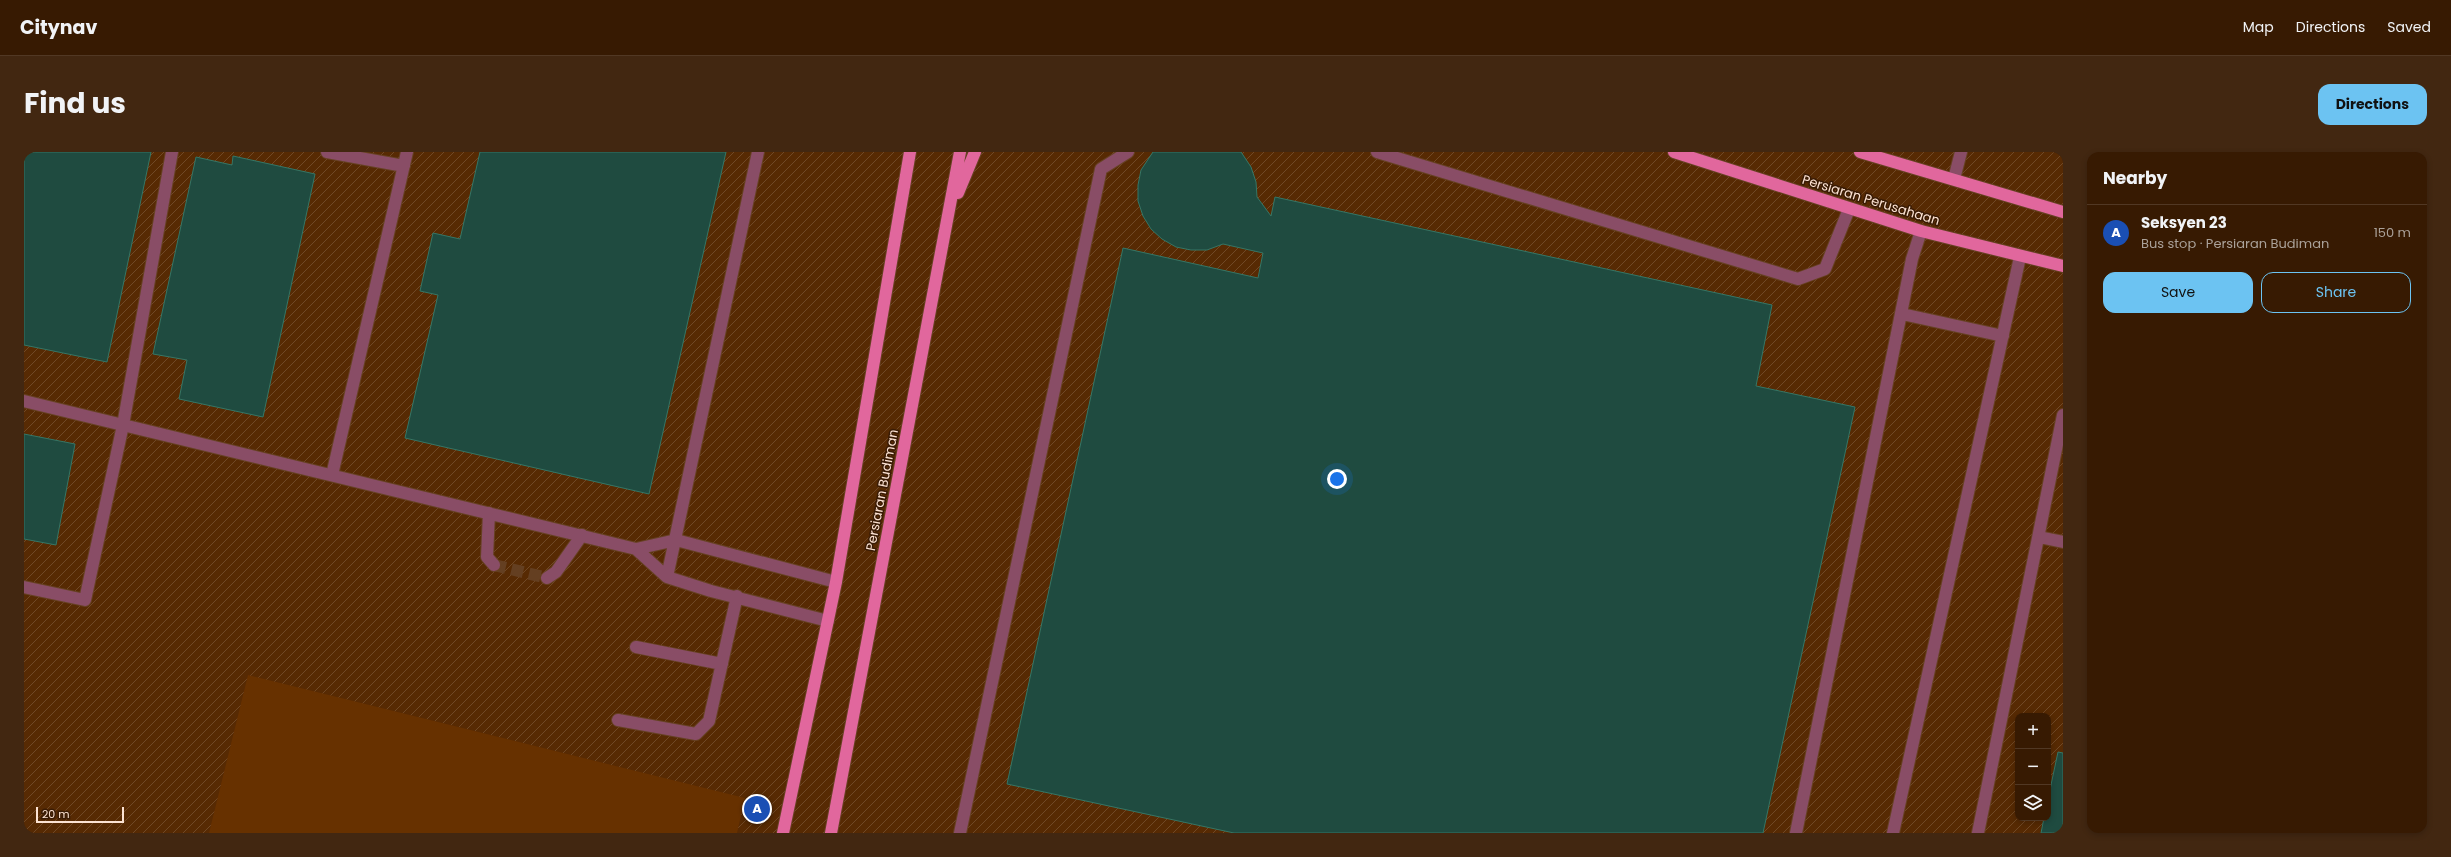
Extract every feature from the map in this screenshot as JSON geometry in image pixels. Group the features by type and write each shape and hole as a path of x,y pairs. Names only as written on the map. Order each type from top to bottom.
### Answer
{"main road":[{"path":"902,191 903,152"},
{"path":"784,833 836,582 902,191 910,152"},
{"name":"Persiaran Budiman","path":"831,833 960,152"},
{"path":"948,216 975,152"},
{"name":"Persiaran Perusahaan","path":"1674,152 1848,209 1921,231 2020,257 2063,266"},
{"path":"1860,152 2063,212"}],"lane":[{"path":"24,587 85,600 124,424 172,152"},
{"path":"327,152 404,166"},
{"path":"332,475 407,152"},
{"path":"668,576 758,152"},
{"path":"960,833 1101,169 1128,152"},
{"path":"1378,152 1798,279 1825,269 1848,209"},
{"path":"1954,180 1961,152"},
{"path":"1796,833 1912,259 1921,231"},
{"path":"1893,833 2020,257"},
{"path":"1902,314 2003,336"},
{"path":"24,401 636,549 668,576 828,621"},
{"path":"1978,833 2039,537 2059,450 2063,415"},
{"path":"488,513 487,557 494,565"},
{"path":"546,578 556,572 582,535"},
{"path":"2039,537 2063,542"},
{"path":"636,549 676,540 836,582"},
{"path":"618,720 696,734 709,721 737,596"},
{"path":"636,647 722,664"}],"shaded area":[{"path":"24,152 2063,152 2063,833 24,833"},
{"path":"248,675 745,798 737,833 209,833"}],"building":[{"path":"24,152 151,152 107,362 24,345"},
{"path":"480,152 726,152 649,494 405,438 438,295 420,291 433,233 460,239"},
{"path":"1153,152 1241,152 1251,167 1256,182 1257,197 1271,216 1275,197 1772,305 1756,386 1855,407 1763,833 1234,833 1007,784 1123,248 1258,278 1263,253 1223,244 1207,250 1191,250 1176,247 1162,239 1151,229 1143,216 1138,201 1138,185 1141,170"},
{"path":"233,156 315,174 263,417 179,399 187,360 153,354 196,157 232,165"},
{"path":"24,434 75,444 56,545 24,539"},
{"path":"2058,752 2063,753 2063,833 2041,833 2043,821 2051,821 2051,785"}],"tunnel":[{"path":"494,565 547,578"}],"place":[{"name":"Seksyen 23","path":"757,809"}]}
